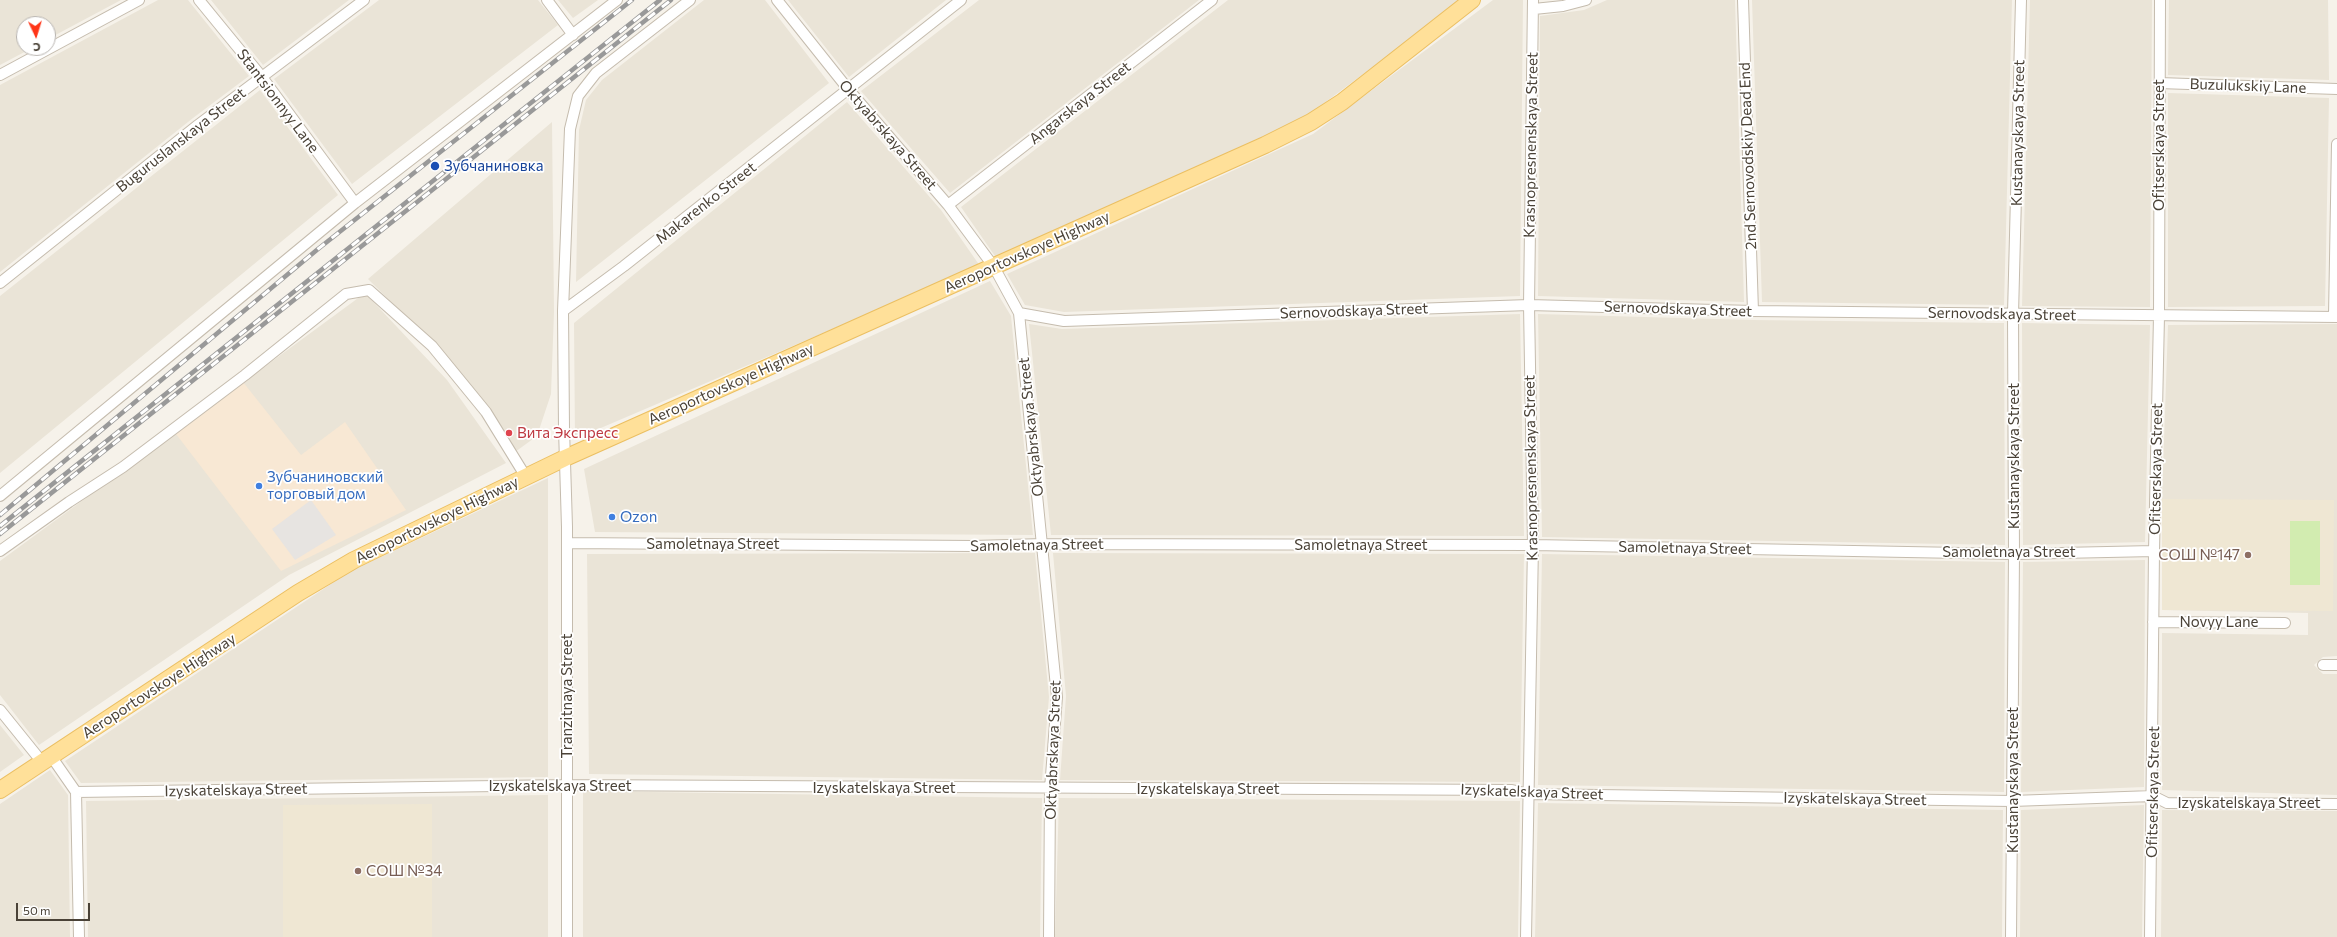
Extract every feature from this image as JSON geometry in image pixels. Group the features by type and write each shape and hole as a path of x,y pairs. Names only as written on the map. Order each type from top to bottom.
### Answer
{"main road":[{"name":"Aeroportovskoye Highway","path":"0,790 298,593 354,560 564,458 994,267 1265,145 1311,122 1342,102 1472,0"}],"street":[{"path":"0,75 139,0"},
{"name":"Stantsionnyy Lane","path":"199,0 262,77 355,203"},
{"name":"Buguruslanskaya Street","path":"0,283 198,125 364,0"},
{"path":"547,0 573,35"},
{"path":"0,496 355,203 617,0"},
{"path":"564,458 563,311 570,129 578,96 596,73 690,0"},
{"name":"Oktyabrskaya Street","path":"777,0 848,90 948,205 994,267 1019,314 1058,697 1050,789 1049,937"},
{"name":"Makarenko Street","path":"563,311 630,262 960,0"},
{"name":"Angarskaya Street","path":"948,205 1212,0"},
{"path":"1533,5 1563,6 1586,0"},
{"name":"2nd Sernovodskiy Dead End","path":"1744,0 1753,311"},
{"name":"Kustanayskaya Street","path":"2011,937 2014,554 2013,314 2021,0"},
{"name":"Ofitserskaya Street","path":"2150,937 2153,796 2154,551 2159,316 2160,0"},
{"name":"Krasnopresnenskaya Street","path":"1526,937 1533,545 1529,304 1533,5"},
{"name":"Buzulukskiy Lane","path":"2159,83 2337,89"},
{"path":"2335,317 2337,144"},
{"path":"0,551 69,502 123,467 245,375 346,294 369,290 432,346 486,412 526,477"},
{"name":"Sernovodskaya Street","path":"1019,314 1064,321 1529,304 1753,311 2335,317"},
{"name":"Tranzitnaya Street","path":"564,458 567,543 567,937"},
{"name":"Samoletnaya Street","path":"567,543 973,546 1043,544 1533,545 2014,554 2154,551"},
{"name":"Novyy Lane","path":"2153,622 2285,623"},
{"path":"2323,665 2337,665"},
{"path":"0,710 76,792 79,937"},
{"name":"Izyskatelskaya Street","path":"76,792 567,785 1050,789 1512,790 1529,794 2012,801 2153,796 2167,803 2337,804"}],"shaded area":[{"path":"0,0 121,0 56,35 56,16 16,16 17,56 0,65"},
{"path":"158,0 188,0 249,76 193,118 0,272 0,85"},
{"path":"211,0 349,0 263,65"},
{"path":"379,0 538,0 558,25 352,184 274,79"},
{"path":"558,0 598,0 573,18"},
{"path":"704,0 765,0 829,83 576,282 579,130 586,100 602,80"},
{"path":"788,0 946,0 849,77"},
{"path":"979,0 1199,0 950,193 861,91"},
{"path":"1228,0 1463,0 1304,118 997,259 961,207"},
{"path":"1493,0 1523,0 1520,296 1064,312 1025,305 1007,274 1313,134"},
{"path":"1607,0 1735,0 1744,302 1538,296 1540,16 1584,10"},
{"path":"1752,0 2012,0 2004,305 1762,302"},
{"path":"2030,0 2152,0 2150,307 2022,306"},
{"path":"2169,0 2328,0 2329,80 2168,75"},
{"path":"260,90 338,195 0,473 0,296"},
{"path":"2168,93 2329,98 2325,306 2168,307"},
{"path":"847,102 941,210 980,266 575,439 574,323"},
{"path":"552,122 554,312 551,394 537,436 515,452 437,348 368,279"},
{"path":"990,281 1011,316 1033,535 595,532 584,469"},
{"path":"365,293 447,380 506,463 289,575 39,745 0,695 0,561"},
{"path":"1520,314 1524,536 1051,535 1029,324 1062,329"},
{"path":"1538,314 1753,320 2004,323 2005,545 1542,537"},
{"path":"2022,323 2150,325 2145,542 2023,545"},
{"path":"2337,324 2337,656 2323,657 2314,665 2323,674 2337,674 2337,795 2162,790 2162,633 2308,635 2308,613 2162,610 2162,499 2168,325"},
{"path":"243,382 301,455 345,422 406,510 281,571 176,434"},
{"path":"548,478 548,777 81,783 65,761 349,572"},
{"name":"СОШ №147","path":"2162,499 2334,500 2333,611 2162,610"},
{"path":"311,500 336,535 295,560 272,529"},
{"path":"1035,553 1049,697 1042,780 589,774 587,554"},
{"path":"1053,553 1524,554 1520,782 1060,780 1066,696"},
{"path":"1542,554 2005,562 2004,792 1538,785"},
{"path":"2145,560 2144,787 2021,792 2023,562"},
{"path":"0,725 24,755 0,772"},
{"path":"50,770 68,795 70,937 0,937 0,804"},
{"path":"583,791 1042,798 1040,937 583,937"},
{"path":"548,795 548,937 88,937 86,801"},
{"path":"1059,798 1520,801 1518,937 1055,937"},
{"path":"1538,803 2003,810 2002,937 1535,937"},
{"name":"СОШ №34","path":"432,804 432,937 283,937 283,805"},
{"path":"2144,805 2142,937 2020,937 2021,810"},
{"path":"2162,810 2337,811 2337,937 2161,937"}],"green space":[{"path":"2290,521 2320,521 2320,585 2290,585"}],"railway":[{"path":"0,515 318,249 632,0"},
{"path":"0,526 660,0"},
{"path":"0,534 671,0"}],"place":[{"name":"Зубчаниновка","path":"435,166"},
{"name":"Вита Экспресс","path":"509,433"},
{"name":"Зубчаниновский торговый дом","path":"259,486"},
{"name":"Ozon","path":"612,517"},
{"name":"СОШ №147","path":"2248,555"},
{"name":"СОШ №34","path":"358,871"}]}
